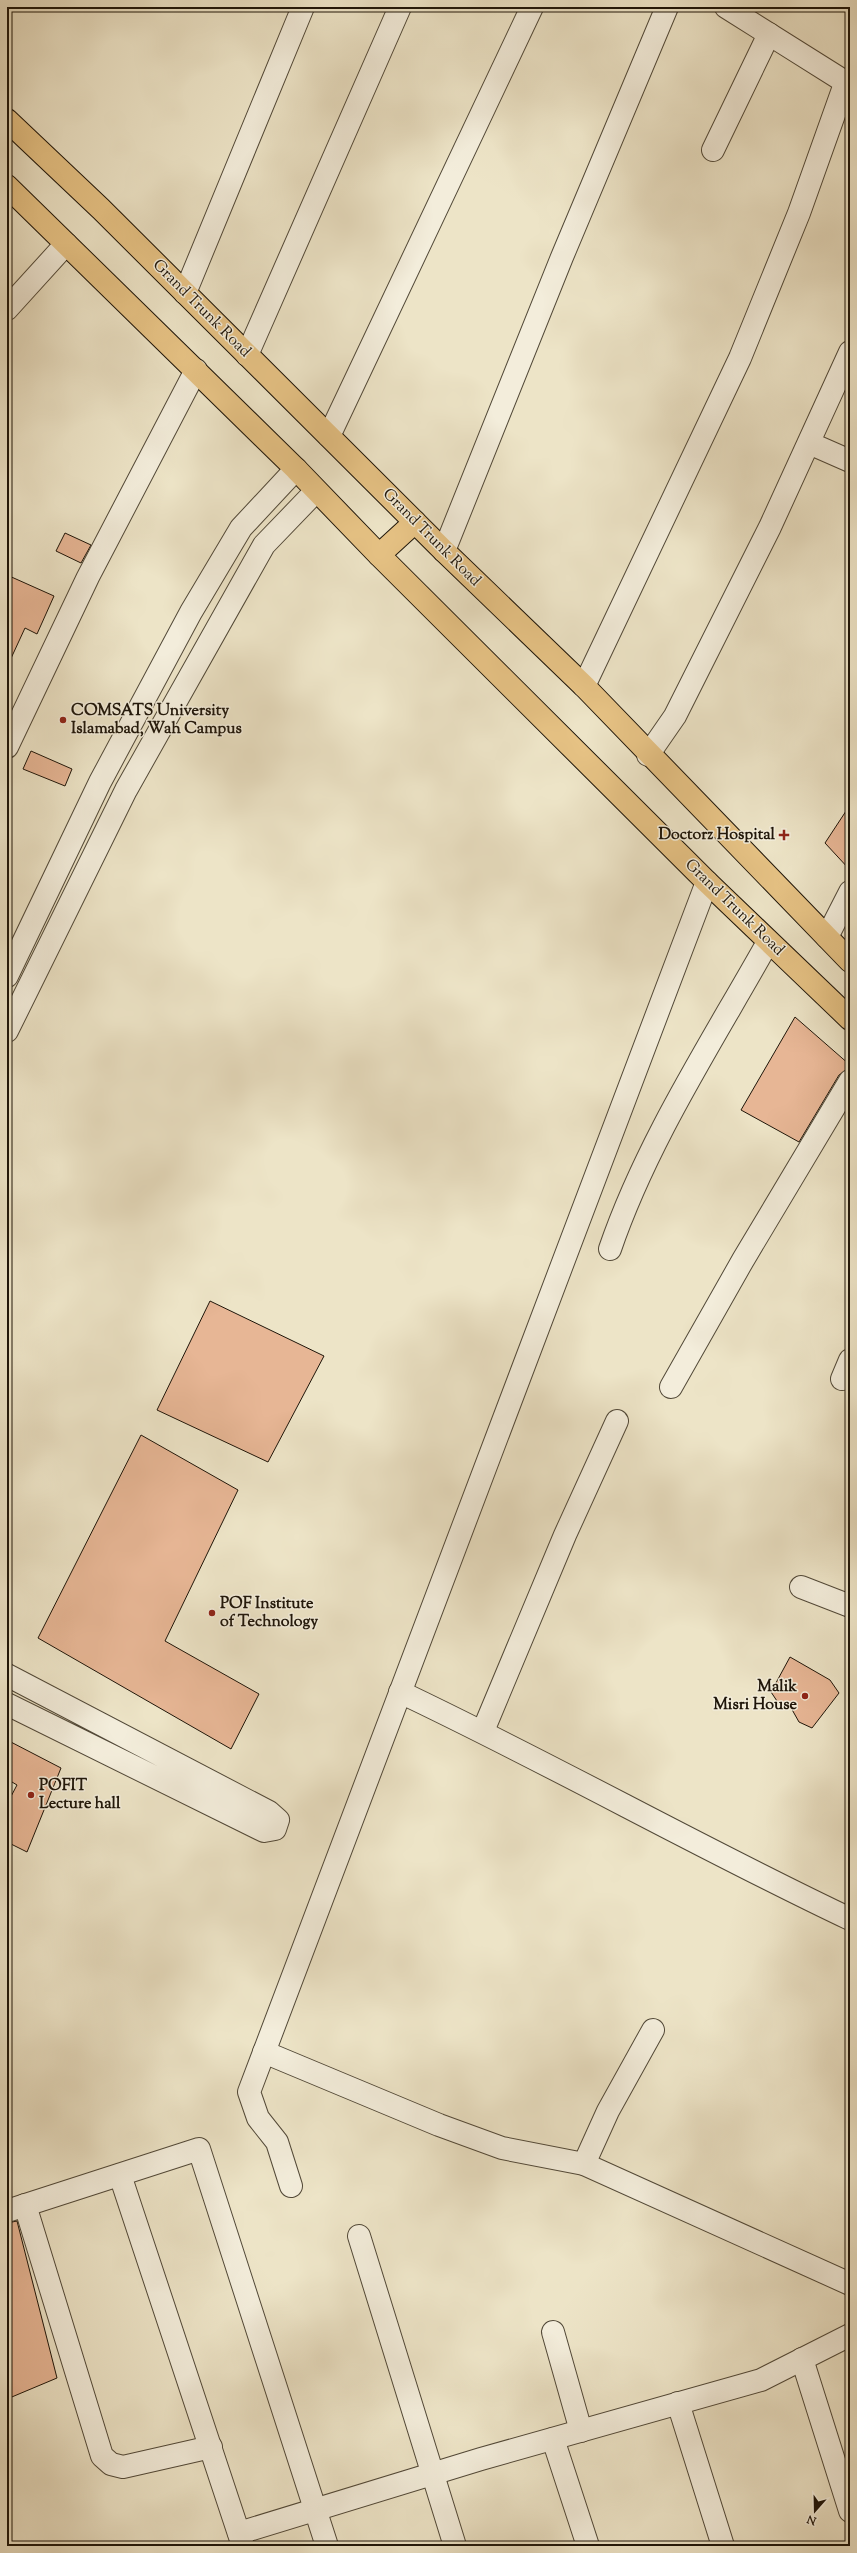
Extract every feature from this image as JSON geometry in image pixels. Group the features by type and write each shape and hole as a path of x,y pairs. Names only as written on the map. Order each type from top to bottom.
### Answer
{"highway":[{"name":"Grand Trunk Road","path":"7,120 185,293 444,551 584,686 648,755 850,961"},
{"name":"Grand Trunk Road","path":"7,186 296,469 379,555 707,882 850,1020"},
{"path":"379,555 415,522"}],"street":[{"path":"185,293 303,7"},
{"path":"247,355 400,7"},
{"path":"329,436 532,7"},
{"path":"444,551 562,257 667,7"},
{"path":"584,686 740,358 799,213 848,83 726,7"},
{"path":"713,150 769,34"},
{"path":"7,308 66,244"},
{"path":"648,755 674,716 770,527 850,352"},
{"path":"7,747 88,577 196,370"},
{"path":"809,442 850,461"},
{"path":"7,976 100,782 191,612 241,528 296,469"},
{"path":"7,1031 126,790 264,545 316,491"},
{"path":"291,2186 277,2142 258,2118 249,2092 707,882"},
{"path":"827,937 850,892"},
{"path":"610,1249 623,1212 656,1142 768,942"},
{"path":"671,1387 743,1260 850,1081"},
{"path":"483,1731 565,1535 617,1421"},
{"path":"801,1587 850,1606"},
{"path":"7,1675 269,1812 278,1820 275,1829 264,1831 7,1704"},
{"path":"400,1692 483,1731 777,1884 850,1919"},
{"path":"584,2164 608,2111 653,2030"},
{"path":"264,2052 439,2125 502,2148 584,2164 850,2284"},
{"path":"211,2447 124,2467 111,2464 102,2456 16,2208 120,2176 199,2149 327,2546"},
{"path":"120,2176 241,2539 315,2511 434,2474 760,2380 850,2335"},
{"path":"359,2236 434,2474 455,2546"},
{"path":"553,2332 581,2431"},
{"path":"802,2359 850,2512"},
{"path":"678,2403 723,2546"},
{"path":"553,2439 588,2546"}],"building":[{"path":"65,533 91,545 81,563 56,551"},
{"path":"7,575 54,596 37,634 25,628 7,667"},
{"path":"31,751 72,769 65,786 23,769"},
{"path":"850,805 850,870 825,843"},
{"path":"795,1017 850,1065 848,1069 839,1075 799,1142 741,1110"},
{"path":"210,1301 324,1356 268,1462 157,1410"},
{"path":"141,1435 238,1490 165,1641 259,1694 231,1749 38,1638"},
{"name":"Malik Misri House","path":"790,1657 830,1680 839,1693 812,1728 799,1722 790,1706 779,1704 771,1692"},
{"name":"POFIT Lecture hall","path":"7,1740 61,1768 27,1852 7,1842 7,1804 17,1785 7,1779"},
{"path":"17,2221 57,2378 7,2399 7,2223"}],"place":[{"name":"COMSATS University Islamabad, Wah Campus","path":"63,720"},
{"name":"Doctorz Hospital","path":"784,835"},
{"name":"POF Institute of Technology","path":"212,1613"},
{"name":"Malik Misri House","path":"805,1696"},
{"name":"POFIT Lecture hall","path":"31,1795"}]}
